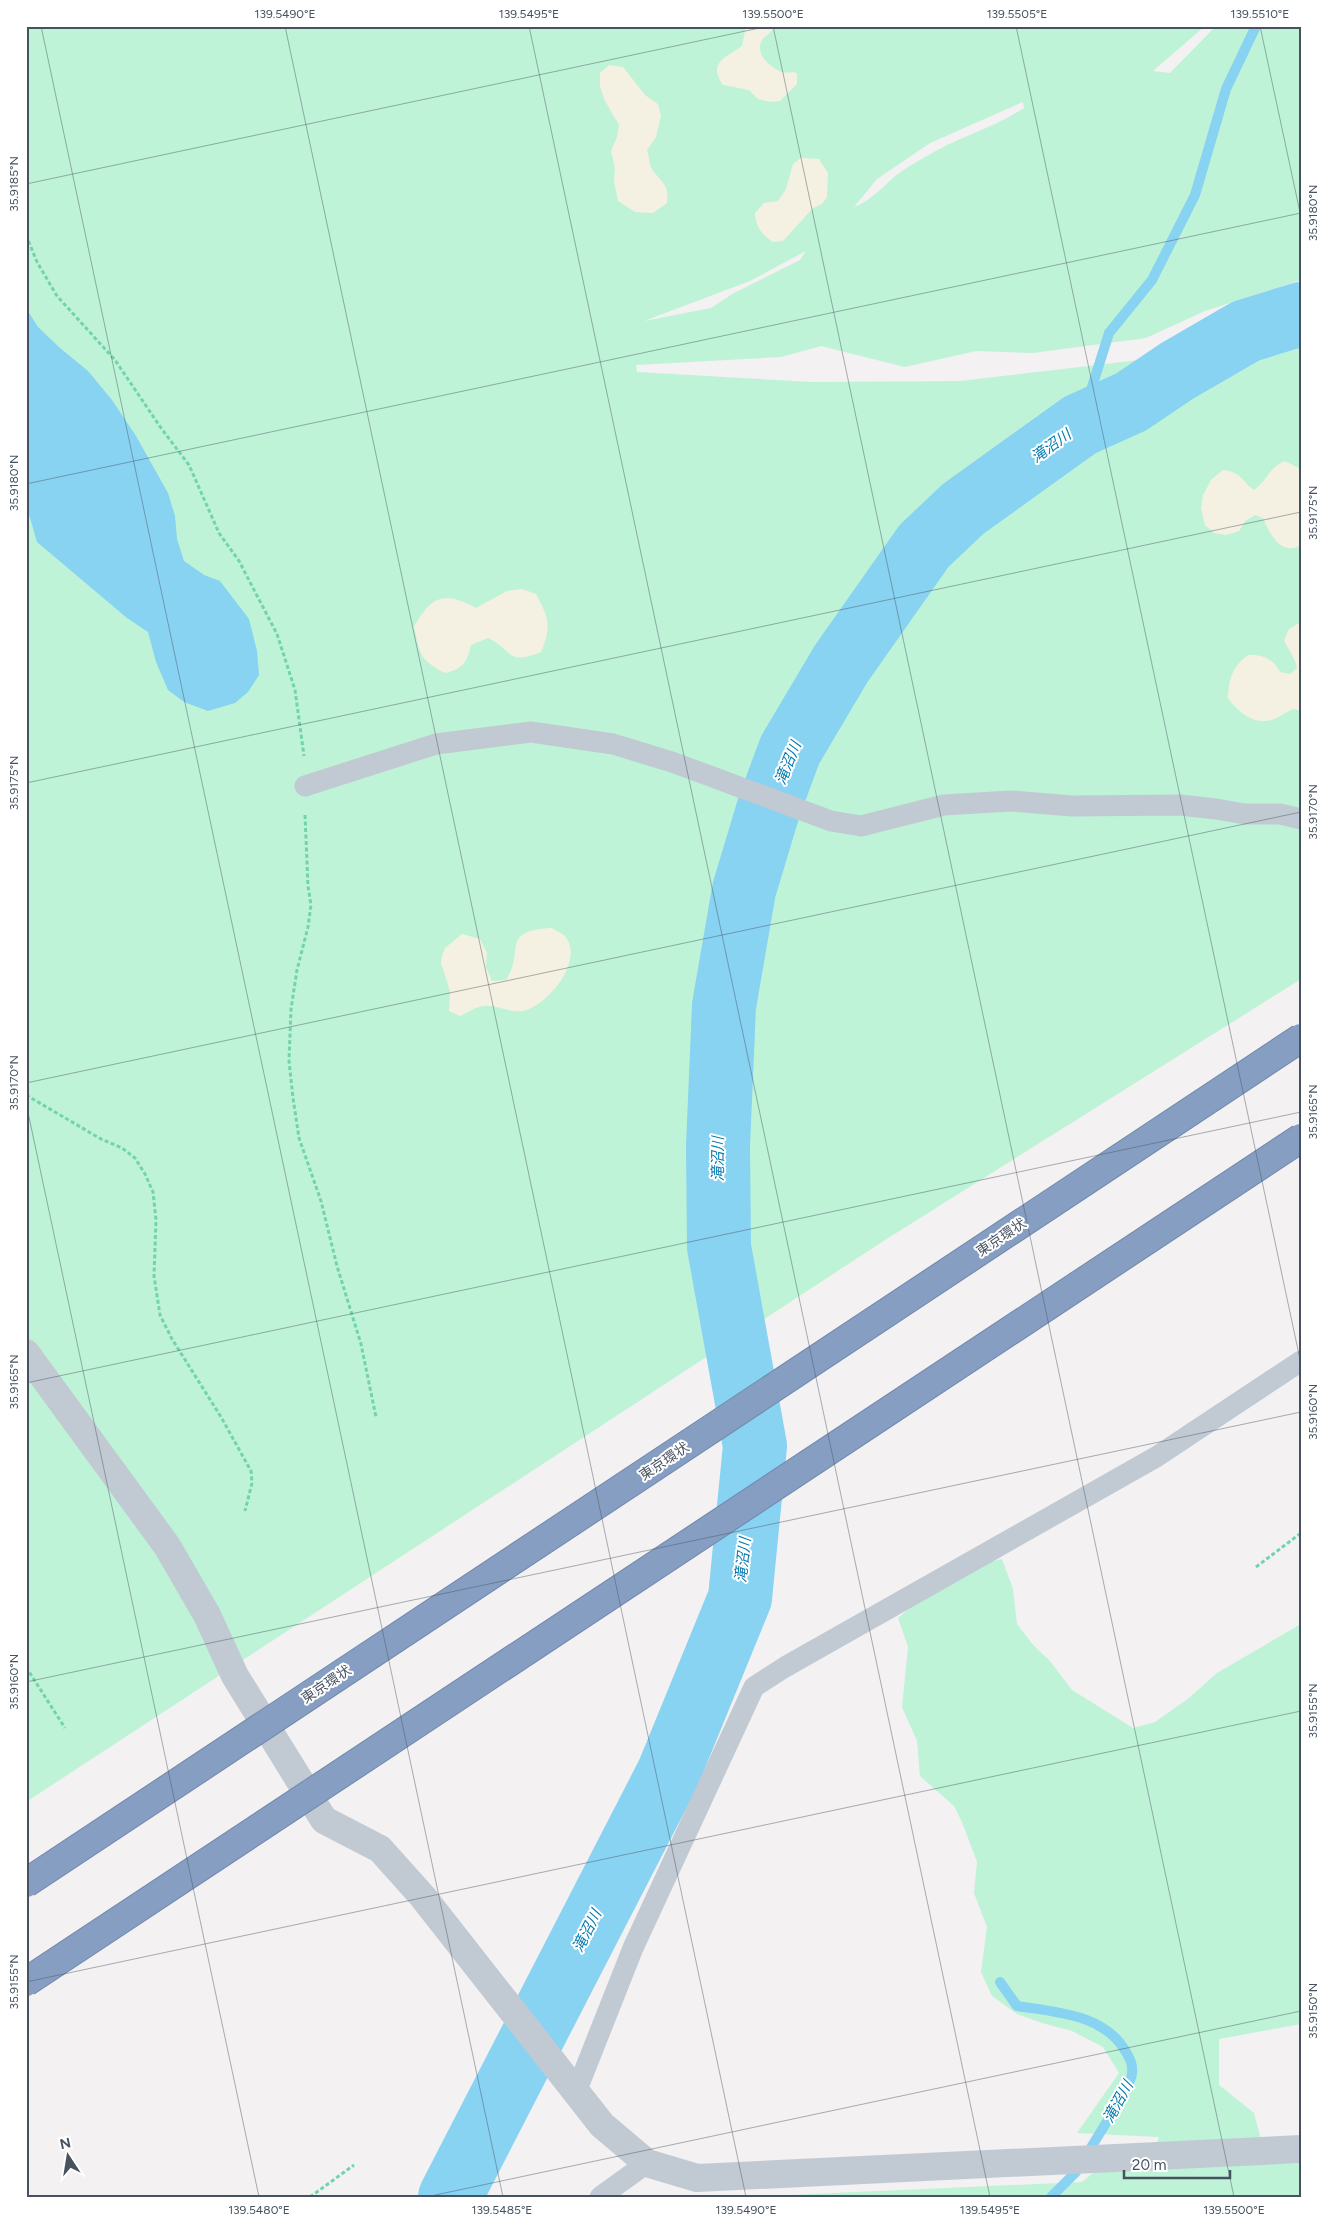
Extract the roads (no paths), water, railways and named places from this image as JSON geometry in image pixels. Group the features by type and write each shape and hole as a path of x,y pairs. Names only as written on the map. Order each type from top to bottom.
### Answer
{"highway":[{"name":"東京環状","path":"26,1883 1301,1038"},
{"path":"26,1982 1301,1138"}],"street":[{"path":"26,1353 167,1546 207,1615 235,1676 324,1820 380,1849 423,1896 602,2124 647,2163 697,2178 1301,2150"}],"lane":[{"path":"305,786 436,744 531,732 613,744 672,762 831,821 861,826 944,805 1011,801 1072,806 1180,805 1216,808 1245,814 1280,814 1301,819"},
{"path":"576,2092 633,1948 754,1687 785,1667 1156,1457 1301,1361"},
{"path":"600,2197 647,2163"}],"water":[{"path":"26,308 38,327 88,371 112,400 136,436 168,493 175,516 177,539 184,561 204,575 220,581 249,619 257,651 259,675 248,692 235,703 208,711 184,702 168,690 156,662 148,632 127,618 37,542 26,504"}],"waterway":[{"path":"1080,425 1109,333 1152,280 1195,195 1226,89 1256,26"},
{"name":"滝沼川","path":"450,2197 668,1774 740,1598 755,1446 719,1247 718,1146 724,1006 744,890 769,807 790,750 841,664 924,546 963,509 1080,425 1131,402 1177,371 1246,331 1301,314"},
{"name":"滝沼川","path":"1000,1982 1017,2006 1078,2017 1092,2022 1105,2030 1117,2039 1132,2064 1131,2077 1114,2110 1076,2172 1051,2197"}]}
